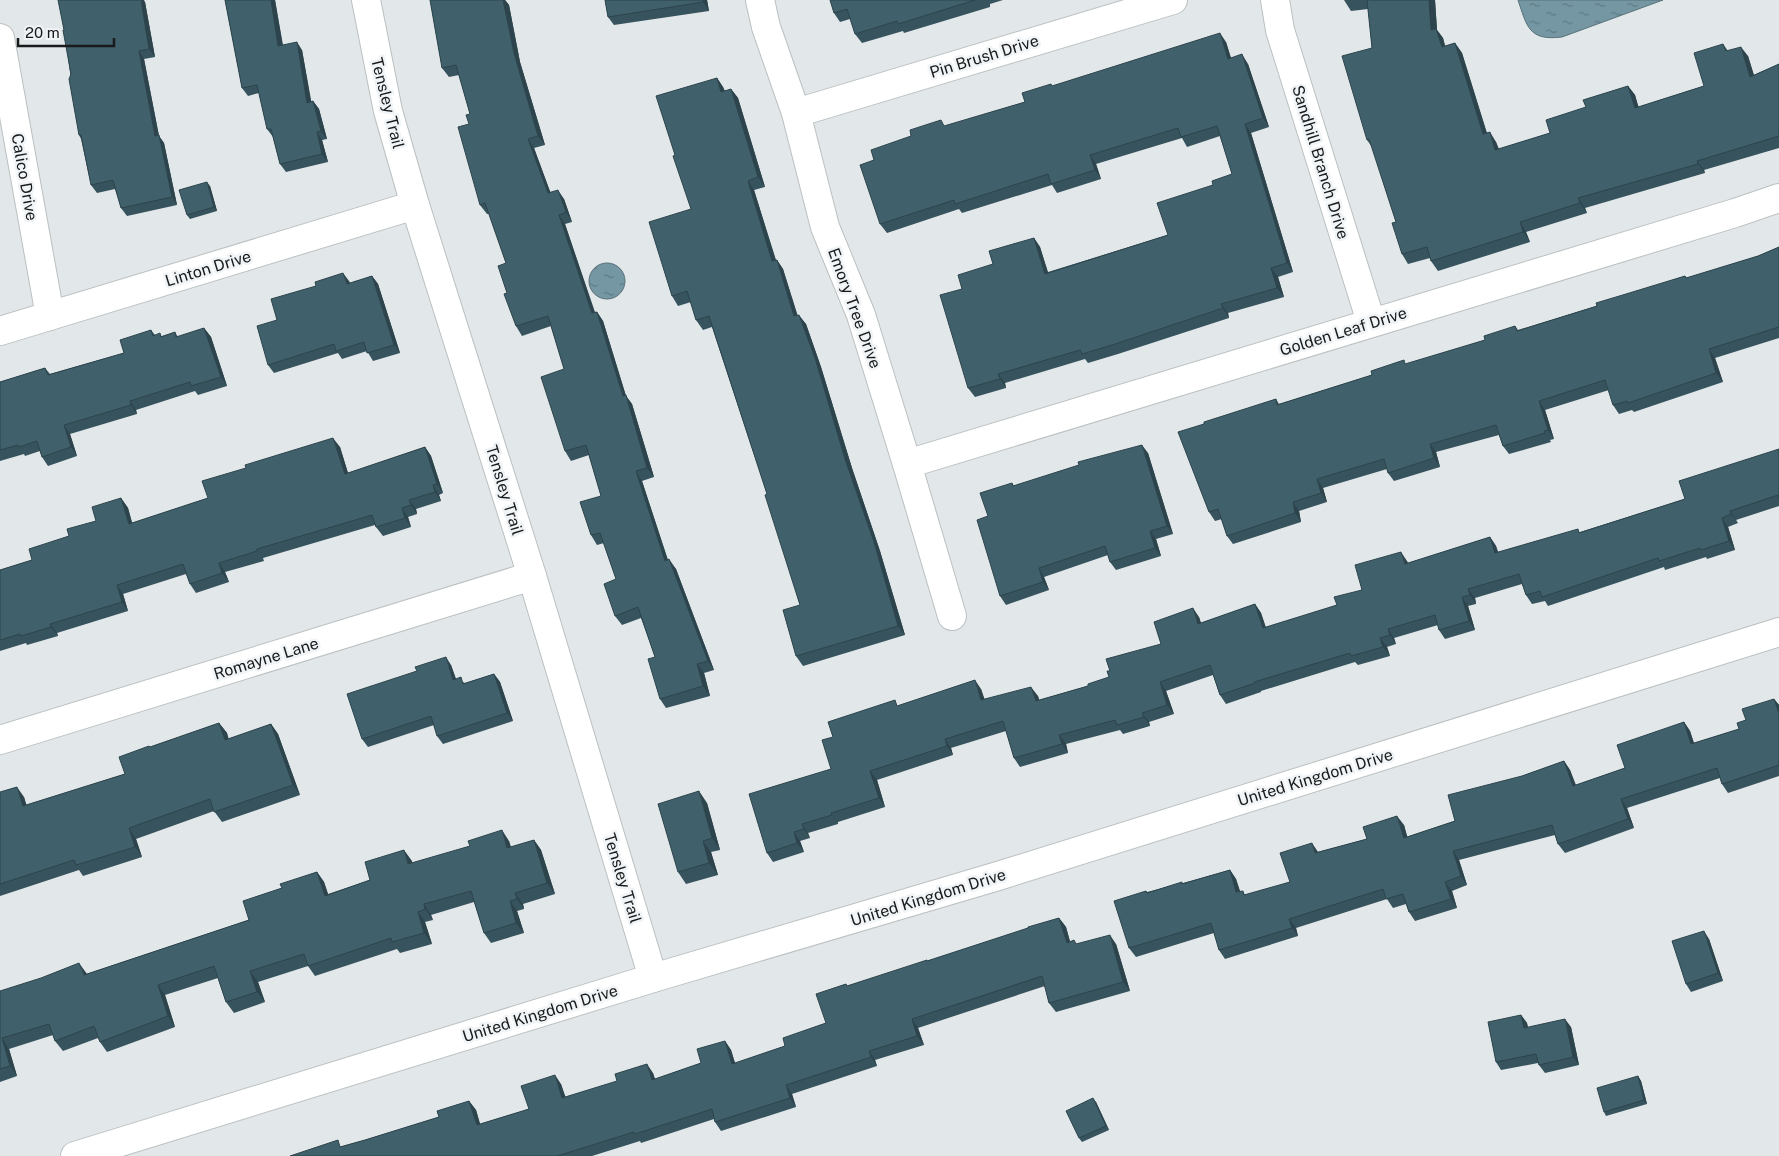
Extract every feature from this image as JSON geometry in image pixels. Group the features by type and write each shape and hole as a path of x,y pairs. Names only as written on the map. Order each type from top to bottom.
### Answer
{"street":[{"name":"Tensley Trail","path":"366,0 388,111 415,205 532,576 653,978"},
{"name":"Emory Tree Drive","path":"760,0 766,27 796,113 825,227 861,315 952,616"},
{"name":"Pin Brush Drive","path":"796,113 1173,0"},
{"name":"Sandhill Branch Drive","path":"1275,0 1280,30 1370,322"},
{"name":"Calico Drive","path":"0,38 50,316"},
{"name":"Golden Leaf Drive","path":"907,464 1370,322 1726,216 1779,198"},
{"name":"Linton Drive","path":"0,331 415,205"},
{"name":"Romayne Lane","path":"0,740 532,576"},
{"name":"United Kingdom Drive","path":"75,1156 653,978 998,876 1779,632"}],"water":[{"path":"1518,0 1663,0 1562,37 1551,38 1542,37 1531,30 1527,25"},
{"path":"607,263 614,264 620,268 624,274 624,288 620,294 614,298 607,299 600,298 594,294 590,288 589,281 590,274 594,268 600,264"}],"building":[{"path":"58,0 141,0 149,49 139,51 155,136 159,135 172,197 121,208 113,180 91,185 81,135 79,135 69,79 71,74"},
{"path":"225,0 271,0 278,46 297,42 307,103 313,101 321,131 317,132 322,154 280,164 271,129 267,129 257,85 242,88"},
{"path":"430,0 503,0 514,53 538,136 528,139 548,193 558,190 566,212 559,215 592,313 597,312 623,396 626,395 647,468 636,471 665,561 669,559 708,661 697,664 703,686 660,699 648,659 655,657 638,607 615,616 604,584 616,579 600,533 591,535 580,502 601,496 586,445 565,451 541,377 564,369 548,316 516,326 504,294 507,293 498,266 506,263 485,203 480,205 458,127 469,124 466,115 470,114 456,65 442,68"},
{"path":"605,0 703,0 703,2 608,17"},
{"path":"830,0 975,0 898,24 897,21 855,34 847,9 834,13"},
{"path":"1367,0 1429,0 1431,30 1436,29 1442,47 1455,43 1483,134 1490,132 1495,150 1550,133 1546,120 1586,107 1583,100 1628,86 1635,108 1704,86 1694,53 1723,44 1726,51 1741,47 1750,77 1779,64 1779,136 1697,161 1698,164 1578,198 1580,203 1520,222 1523,232 1431,261 1427,247 1402,254 1392,223 1396,222 1369,139 1367,140 1342,56 1372,48"},
{"path":"1220,33 1228,59 1242,54 1263,118 1245,124 1287,263 1271,268 1277,288 1221,304 1223,308 1112,345 1082,354 1080,350 998,374 1000,379 968,388 940,295 962,289 958,275 993,264 989,251 1034,238 1045,274 1168,235 1157,203 1213,185 1212,181 1232,174 1217,126 1181,137 1178,128 1090,155 1095,170 1051,184 1048,174 955,204 954,200 880,224 860,165 874,160 871,150 911,136 910,130 941,120 944,126 1025,102 1022,93 1051,84 1052,86"},
{"path":"717,78 721,92 731,89 758,177 748,181 772,261 777,260 794,316 799,315 815,358 845,459 874,542 898,626 796,656 783,610 800,605 765,495 767,494 709,316 696,320 687,291 672,296 649,222 691,209 673,156 675,155 656,96"},
{"path":"207,182 214,207 187,215 179,190"},
{"path":"1779,247 1779,327 1709,349 1716,373 1628,403 1627,401 1613,405 1605,380 1539,401 1548,430 1544,431 1545,433 1503,446 1496,425 1430,444 1434,458 1388,473 1384,459 1317,479 1321,493 1293,502 1295,513 1227,536 1218,509 1209,512 1178,432 1276,399 1277,405 1372,375 1371,371 1404,360 1405,364 1485,340 1484,336 1515,326 1517,331 1597,306 1596,303 1758,256"},
{"path":"343,273 347,284 372,276 394,345 367,353 364,342 336,351 334,344 268,365 257,326 277,320 271,299 316,286 315,282"},
{"path":"204,328 221,377 191,386 190,382 130,401 131,405 64,425 71,447 42,457 37,441 19,447 18,445 0,450 0,382 45,368 48,375 124,353 120,340 151,330 153,336 160,333 161,337 175,332 176,337"},
{"path":"333,438 345,474 425,447 437,484 433,485 435,492 409,500 411,505 402,508 405,518 376,527 372,515 257,549 257,551 219,563 222,573 190,584 183,564 117,585 122,602 50,624 51,627 0,640 0,570 32,560 29,549 69,536 67,529 96,521 92,507 121,498 129,524 208,498 202,481 246,468 245,465"},
{"path":"1142,445 1167,526 1150,531 1155,548 1110,562 1105,546 1039,568 1043,582 1000,596 977,520 988,516 980,493 1012,483 1013,486 1079,465 1078,462"},
{"path":"1779,449 1779,498 1778,495 1730,511 1731,514 1722,518 1729,541 1659,561 1658,558 1542,597 1540,591 1526,595 1519,574 1468,589 1470,595 1462,597 1469,621 1439,630 1435,615 1388,629 1390,635 1380,638 1383,647 1351,656 1350,653 1254,682 1220,695 1210,665 1160,682 1167,705 1142,713 1144,717 1117,725 1115,720 1059,735 1062,744 1014,758 1003,721 945,739 947,746 870,771 879,798 802,824 804,829 794,832 797,843 767,853 749,794 831,769 822,740 833,737 828,722 895,700 897,706 975,680 981,700 1031,687 1036,701 1088,686 1088,684 1109,677 1107,671 1110,671 1106,659 1161,644 1154,622 1193,608 1198,624 1255,604 1263,628 1337,605 1334,597 1362,590 1355,565 1401,552 1405,564 1490,537 1495,553 1578,529 1579,533 1685,499 1679,481"},
{"path":"446,657 453,680 461,677 463,684 494,674 507,713 437,736 431,716 362,739 347,694 417,671 415,667"},
{"path":"1774,699 1779,713 1779,765 1722,784 1717,768 1621,799 1628,819 1558,844 1552,825 1453,851 1461,876 1445,882 1451,899 1409,912 1403,894 1386,899 1383,889 1289,919 1292,928 1219,950 1211,923 1129,948 1114,901 1230,870 1236,892 1243,891 1244,895 1290,882 1280,853 1312,843 1315,853 1367,839 1363,827 1397,816 1404,838 1455,821 1448,795 1522,776 1564,761 1573,786 1625,768 1617,745 1684,722 1691,744 1739,729 1737,723 1746,720 1742,709"},
{"path":"219,723 225,740 271,724 293,785 214,812 210,799 129,828 135,847 76,865 74,860 0,884 0,792 17,787 23,806 125,774 119,757"},
{"path":"699,791 712,838 703,841 709,863 678,872 658,804"},
{"path":"502,830 507,848 534,840 547,883 515,893 517,899 510,901 516,923 484,933 471,891 424,904 425,909 418,912 424,933 392,942 391,938 308,966 304,954 250,971 257,992 226,1002 214,966 158,985 168,1016 100,1042 94,1026 55,1041 49,1024 2,1038 10,1066 0,1069 0,991 79,963 84,975 249,920 243,901 282,888 280,884 317,872 325,896 370,880 365,862 404,850 408,864 470,846 468,841"},
{"path":"1059,918 1067,943 1074,940 1076,944 1110,935 1123,982 1049,1003 1042,976 912,1019 917,1036 869,1051 871,1057 786,1085 790,1098 715,1122 712,1109 635,1134 634,1132 557,1156 290,1156 338,1140 340,1147 365,1140 439,1117 437,1111 469,1101 477,1125 529,1109 521,1086 555,1075 562,1098 617,1081 615,1074 647,1064 652,1080 701,1063 697,1049 725,1041 732,1064 785,1046 783,1038 826,1023 816,994 927,961"},
{"path":"1704,931 1718,973 1686,984 1672,941"},
{"path":"1521,1015 1524,1028 1565,1019 1573,1057 1539,1065 1536,1054 1496,1062 1488,1022"},
{"path":"1638,1076 1644,1100 1604,1112 1597,1088"},
{"path":"1093,1098 1106,1126 1079,1138 1066,1111"}]}
